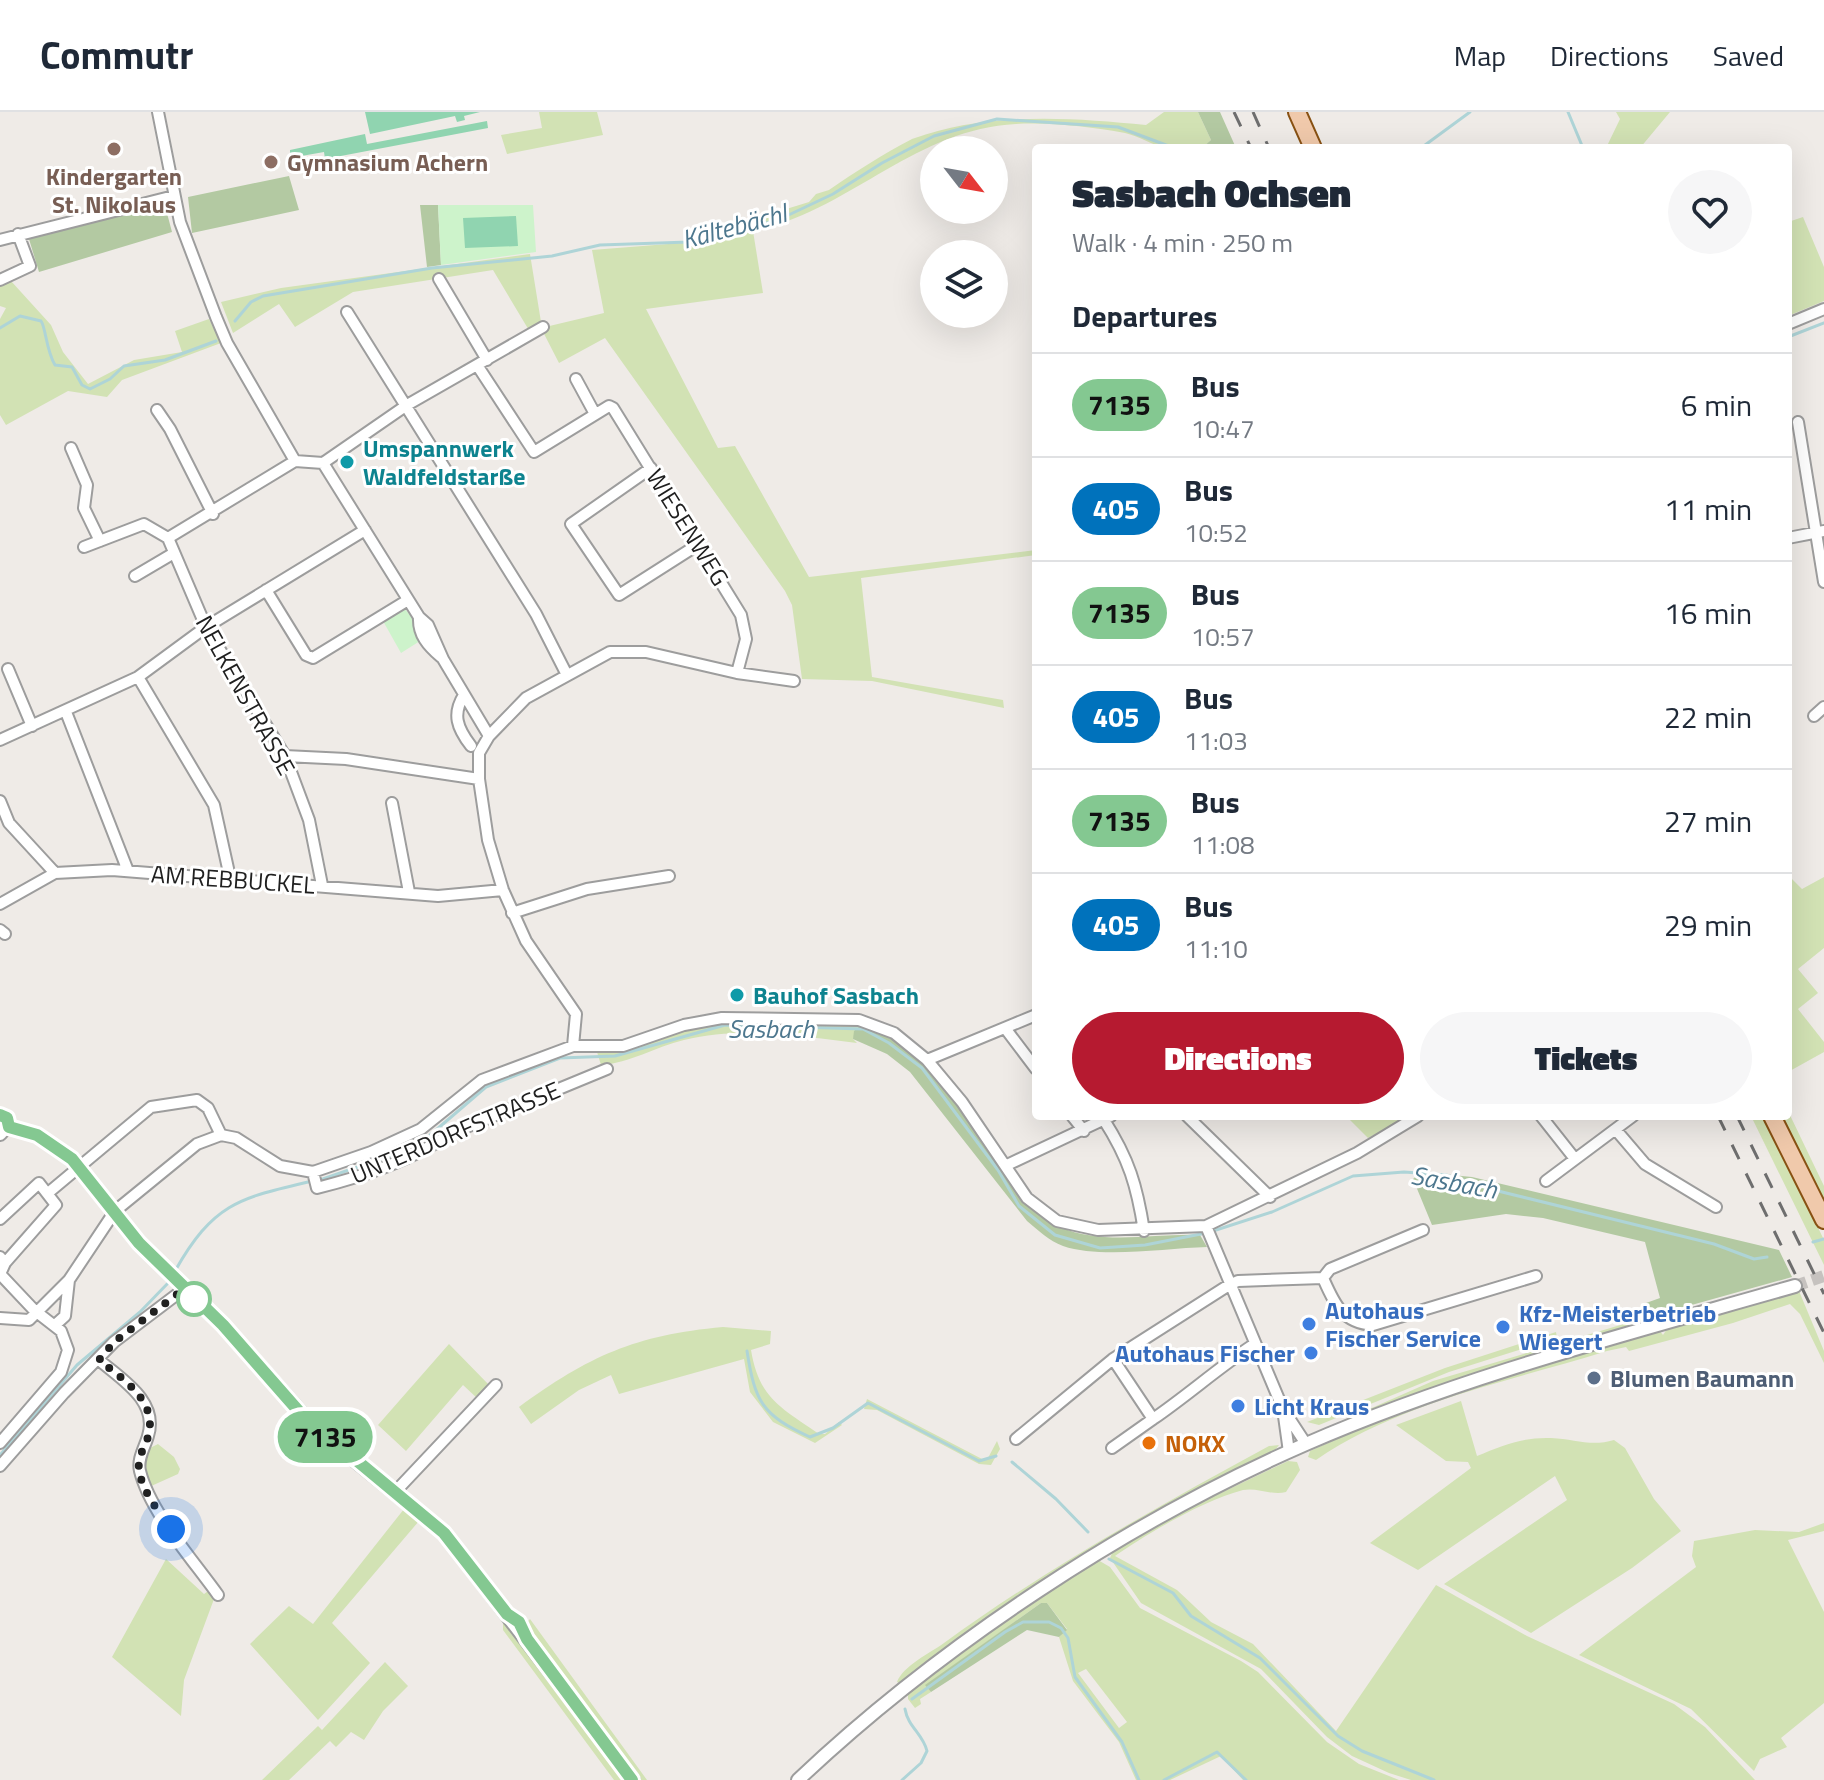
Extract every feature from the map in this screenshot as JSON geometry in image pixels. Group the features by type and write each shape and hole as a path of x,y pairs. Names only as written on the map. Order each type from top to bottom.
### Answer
{"main road":[{"path":"1297,112 1311,144"},
{"path":"1774,1120 1824,1220"}],"street":[{"path":"158,112 180,222 227,343 295,461"},
{"path":"0,240 174,196"},
{"path":"0,280 30,266 18,234"},
{"path":"439,279 534,452 595,414 576,379"},
{"path":"1792,322 1824,309"},
{"path":"347,312 536,614 566,673"},
{"path":"84,547 144,524 168,538 213,514 295,461 323,463 407,405 543,327"},
{"name":"WIESENWEG","path":"595,414 609,406 613,408 741,615 746,639 737,673"},
{"path":"157,410 170,429 213,514"},
{"path":"1798,422 1820,532 1824,582"},
{"path":"71,448 87,485 84,508 100,541"},
{"path":"323,463 439,644 443,659 489,736"},
{"path":"651,468 571,524 619,595 699,544"},
{"path":"0,740 138,677 206,627 365,530"},
{"path":"1792,537 1820,532"},
{"name":"NELKENSTRASSE","path":"168,538 206,627 285,756 309,820 322,885"},
{"path":"135,576 174,553"},
{"path":"266,590 306,655 313,658 408,600"},
{"path":"573,1046 576,1014 526,941 503,890 488,840 479,779 479,753 489,736 526,698 566,673 610,652 634,652 794,681"},
{"path":"8,669 32,726"},
{"path":"138,677 214,805 231,882"},
{"path":"464,695 457,706 456,719 471,746"},
{"path":"1814,716 1824,707"},
{"path":"66,712 128,871"},
{"path":"285,756 346,759 479,779"},
{"path":"0,801 9,823 55,873 0,904"},
{"path":"392,803 409,892"},
{"name":"AM REBBUCKEL","path":"55,873 128,871 231,882 469,896 503,890"},
{"path":"512,913 587,889 669,876"},
{"path":"927,1060 1032,1017"},
{"path":"0,1318 29,1320 37,1313 69,1280 115,1211 197,1144 221,1135 236,1138 280,1166 314,1178 421,1129 482,1080 573,1046 623,1046 684,1025 722,1018 802,1018 877,1024 911,1044 927,1060 1007,1165 1027,1198 1057,1221 1098,1230 1207,1228 1411,1120"},
{"path":"1005,1028 1032,1064"},
{"name":"UNTERDORFSTRASSE","path":"314,1178 382,1168 429,1149 452,1133 607,1069"},
{"path":"48,1193 151,1107 197,1100 204,1103 221,1135"},
{"path":"0,1115 7,1118 4,1130 37,1135 81,1168 165,1270 223,1325 315,1428 444,1533 506,1612 519,1622 527,1639 633,1780"},
{"path":"1075,1120 1084,1131"},
{"path":"1007,1165 1103,1120"},
{"path":"1108,1120 1126,1154 1137,1187 1144,1231"},
{"path":"1191,1120 1270,1197"},
{"path":"1544,1120 1575,1159"},
{"path":"1546,1181 1628,1120"},
{"path":"1616,1130 1645,1164 1716,1207"},
{"path":"0,1219 39,1183 56,1205 3,1260 0,1274 37,1313 55,1325 68,1350 66,1365 0,1443"},
{"path":"1207,1228 1253,1345 1283,1409 1306,1444"},
{"path":"1323,1278 1330,1269 1423,1230"},
{"path":"1323,1278 1343,1315 1352,1321 1373,1325 1536,1276"},
{"path":"1016,1439 1113,1359 1229,1285 1238,1281 1323,1278"},
{"path":"55,1325 65,1316 69,1280"},
{"path":"0,1466 114,1342 181,1286"},
{"path":"798,1780 912,1683 1054,1581 1184,1505 1289,1452 1457,1387 1795,1286"},
{"path":"1112,1448 1196,1390 1209,1374 1253,1345"},
{"path":"1113,1359 1153,1419"},
{"path":"99,1360 141,1397 150,1415 149,1434 138,1468 152,1502 218,1595"},
{"path":"395,1492 496,1385"},
{"path":"1283,1409 1289,1452"}],"green space":[{"path":"365,112 480,112 464,116 465,120 457,122 455,116 370,134"},
{"path":"539,112 597,112 603,135 507,154 501,135 542,128"},
{"path":"1164,112 1198,112 1211,140 1207,144 1153,144 1125,133 1043,124 979,129 957,136 921,136 969,124 998,121 1087,120 1146,125"},
{"path":"1198,112 1220,112 1234,144 1206,144 1211,140"},
{"path":"1616,112 1670,112 1643,144 1608,144 1620,119"},
{"path":"487,121 488,128 325,159 324,152 290,158 290,150 365,134 367,144"},
{"path":"920,136 920,152 820,207 753,231 763,293 646,309 718,448 735,446 809,577 1032,550 1032,556 861,578 872,677 1003,700 1004,708 872,681 802,679 792,605 785,591 605,338 559,363 541,328 604,313 592,250 706,241 706,234 809,202 816,194 829,190"},
{"path":"289,176 299,210 192,233 188,197"},
{"path":"164,202 172,232 39,272 29,239"},
{"path":"420,205 438,205 441,265 427,267"},
{"path":"438,205 533,205 536,252 441,265"},
{"path":"516,216 518,246 465,248 463,218"},
{"path":"1803,217 1824,267 1824,301 1792,314 1792,221"},
{"path":"530,254 541,322 530,332 493,270 353,292 295,327 279,304 233,333 221,302 281,288"},
{"path":"11,281 51,325 63,352 88,384 134,360 182,352 175,331 209,319 221,343 122,380 107,397 68,391 6,425 0,415 0,319 6,308 0,306 0,285"},
{"path":"404,608 411,616 420,641 401,653 383,621"},
{"path":"1824,877 1824,948 1798,969 1818,993 1798,1009 1824,1042 1824,1052 1792,1070 1792,879 1802,889"},
{"path":"721,1022 862,1024 853,1039 857,1043 749,1033 684,1040 612,1064 601,1065 597,1052 628,1047"},
{"path":"862,1024 907,1049 926,1067 960,1107 1022,1195 1051,1223 1094,1236 1200,1235 1207,1247 1096,1252 1063,1246 1048,1238 1027,1221 910,1072 887,1054 853,1039 854,1031"},
{"path":"1792,1119 1824,1186 1824,1201 1783,1120"},
{"path":"1350,1120 1402,1120 1368,1138"},
{"path":"1753,1120 1766,1120 1824,1240 1824,1265"},
{"path":"1421,1172 1472,1177 1779,1250 1792,1277 1663,1313 1649,1311 1646,1303 1660,1298 1645,1242 1543,1218 1506,1214 1432,1225 1413,1179"},
{"path":"1799,1291 1824,1351 1824,1363 1800,1314 1790,1304 1733,1323 1629,1351 1626,1347 1607,1351 1457,1395 1383,1423 1316,1460 1308,1457 1310,1451 1352,1432 1482,1384 1659,1330 1663,1335 1667,1329"},
{"path":"1654,1315 1656,1321 1315,1433 1433,1381"},
{"path":"723,1327 771,1331 770,1344 751,1350 766,1391 782,1408 819,1434 825,1434 839,1422 842,1425 815,1443 773,1422 750,1392 744,1359 619,1394 611,1375 579,1390 531,1424 519,1407 568,1374 614,1351 664,1336"},
{"path":"1556,1332 1557,1338 1449,1372 1319,1425 1307,1422 1445,1368"},
{"path":"449,1344 490,1386 478,1399 463,1385 406,1451 378,1425"},
{"path":"867,1399 982,1459 988,1458 997,1441 1000,1449 991,1465 979,1464 877,1410 864,1409"},
{"path":"1461,1401 1477,1456 1522,1440 1551,1438 1590,1443 1614,1440 1625,1448 1654,1499 1681,1531 1632,1568 1531,1633 1444,1584 1567,1500 1555,1476 1418,1570 1370,1543 1471,1468 1468,1462 1446,1461 1396,1425"},
{"path":"158,1444 174,1457 180,1469 178,1474 149,1487 144,1462 148,1449"},
{"path":"1279,1445 1272,1454 1194,1495 901,1684 897,1682 918,1660 1022,1589 1144,1515 1269,1446"},
{"path":"1288,1461 1297,1462 1300,1470 1286,1492 1248,1489 1211,1501 1143,1537 1115,1556 1177,1590 1211,1622 1253,1644 1336,1731 1436,1585 1527,1636 1674,1704 1705,1727 1755,1780 1411,1780 1352,1756 1327,1737 1261,1669 1141,1603 1110,1558 1113,1551 1183,1511"},
{"path":"404,1509 419,1521 332,1623 370,1663 318,1720 250,1644 289,1606 313,1624"},
{"path":"1824,1523 1824,1531 1788,1540 1824,1612 1824,1703 1781,1738 1787,1747 1760,1759 1754,1771 1691,1709 1579,1655 1696,1567 1692,1556 1694,1541 1755,1530 1799,1532"},
{"path":"166,1559 204,1594 211,1589 214,1599 184,1680 181,1716 112,1657"},
{"path":"1098,1560 1110,1567 1140,1608 1258,1672 1327,1742 1359,1764 1399,1780 1243,1780 1221,1756 1170,1780 1136,1780 1119,1742 1073,1681 1059,1637 1067,1629 1047,1603 1041,1603 926,1685 931,1692 920,1699 921,1704 915,1708 908,1699 908,1692 1003,1620","holes":["1086,1669 1127,1722 1119,1728 1078,1673"]},
{"path":"1041,1603 1047,1603 1067,1630 1059,1637 1027,1630 931,1692 925,1685"},
{"path":"503,1618 625,1780 614,1780 503,1630"},
{"path":"530,1619 647,1780 641,1780 525,1625"},
{"path":"385,1662 408,1686 383,1711 364,1740 351,1732 336,1747 330,1741 289,1780 262,1780 318,1726 322,1730"}],"waterway":[{"path":"1426,144 1470,112"},
{"path":"1568,112 1581,144"},
{"name":"Kältebächl","path":"235,321 251,302 263,296 432,268 552,256 600,245 689,242 778,220 833,194 882,163 934,136 997,119 1118,127 1163,144"},
{"name":"Kältebächl","path":"0,328 20,316 41,321 55,365 72,367 82,385 90,389 110,379 124,366 165,360 216,341"},
{"path":"1792,335 1824,323"},
{"name":"Sasbach","path":"320,1180 389,1156 429,1136 486,1087 560,1058 615,1056 725,1025 863,1029 889,1043 922,1068 998,1170 1019,1206 1055,1235 1100,1248 1145,1245 1206,1233"},
{"name":"Sasbach","path":"1213,1231 1272,1212 1353,1176 1404,1172 1446,1175 1494,1190 1714,1244 1754,1259 1767,1257"},
{"name":"Sasbach","path":"175,1271 203,1230 231,1206 312,1181"},
{"path":"1813,1242 1824,1239"},
{"name":"Sasbach","path":"0,1455 77,1365 140,1312 170,1281"},
{"path":"747,1351 753,1383 764,1405 781,1421 810,1437 833,1428 868,1403 979,1461 996,1456"},
{"path":"1012,1462 1056,1499 1088,1532"},
{"path":"1109,1559 1173,1593 1191,1616 1260,1658 1338,1736 1362,1751 1434,1780"},
{"path":"912,1699 1005,1632 1023,1622 1049,1622 1061,1628 1068,1638 1075,1677 1122,1742 1139,1780"},
{"path":"902,1780 921,1763 927,1751 905,1709"},
{"path":"1164,1780 1217,1752 1246,1780"}],"tunnel":[{"path":"1795,1286 1824,1276"}],"railway":[{"path":"1234,112 1249,144"},
{"path":"1253,112 1267,144"},
{"path":"1720,1120 1824,1333"},
{"path":"1739,1120 1824,1294"}],"bus line":[{"name":"7135","path":"0,1115 7,1118 9,1127 37,1135 72,1159 103,1194 139,1243 223,1325 315,1428 444,1533 507,1614 519,1622 527,1639 632,1780"}],"place":[{"name":"Kindergarten St. Nikolaus","path":"114,149"},
{"name":"Gymnasium Achern","path":"271,162"},
{"name":"Umspannwerk Waldfeldstarße","path":"347,462"},
{"name":"Bauhof Sasbach","path":"737,995"},
{"name":"Autohaus Fischer Service","path":"1309,1324"},
{"name":"Kfz-Meisterbetrieb Wiegert","path":"1503,1327"},
{"name":"Autohaus Fischer","path":"1311,1353"},
{"name":"Blumen Baumann","path":"1594,1378"},
{"name":"Licht Kraus","path":"1238,1406"},
{"name":"NOKX","path":"1149,1443"}],"route":[{"path":"171,1529 152,1502 138,1468 149,1434 150,1415 141,1397 99,1360 114,1342 184,1289 194,1299"}]}
